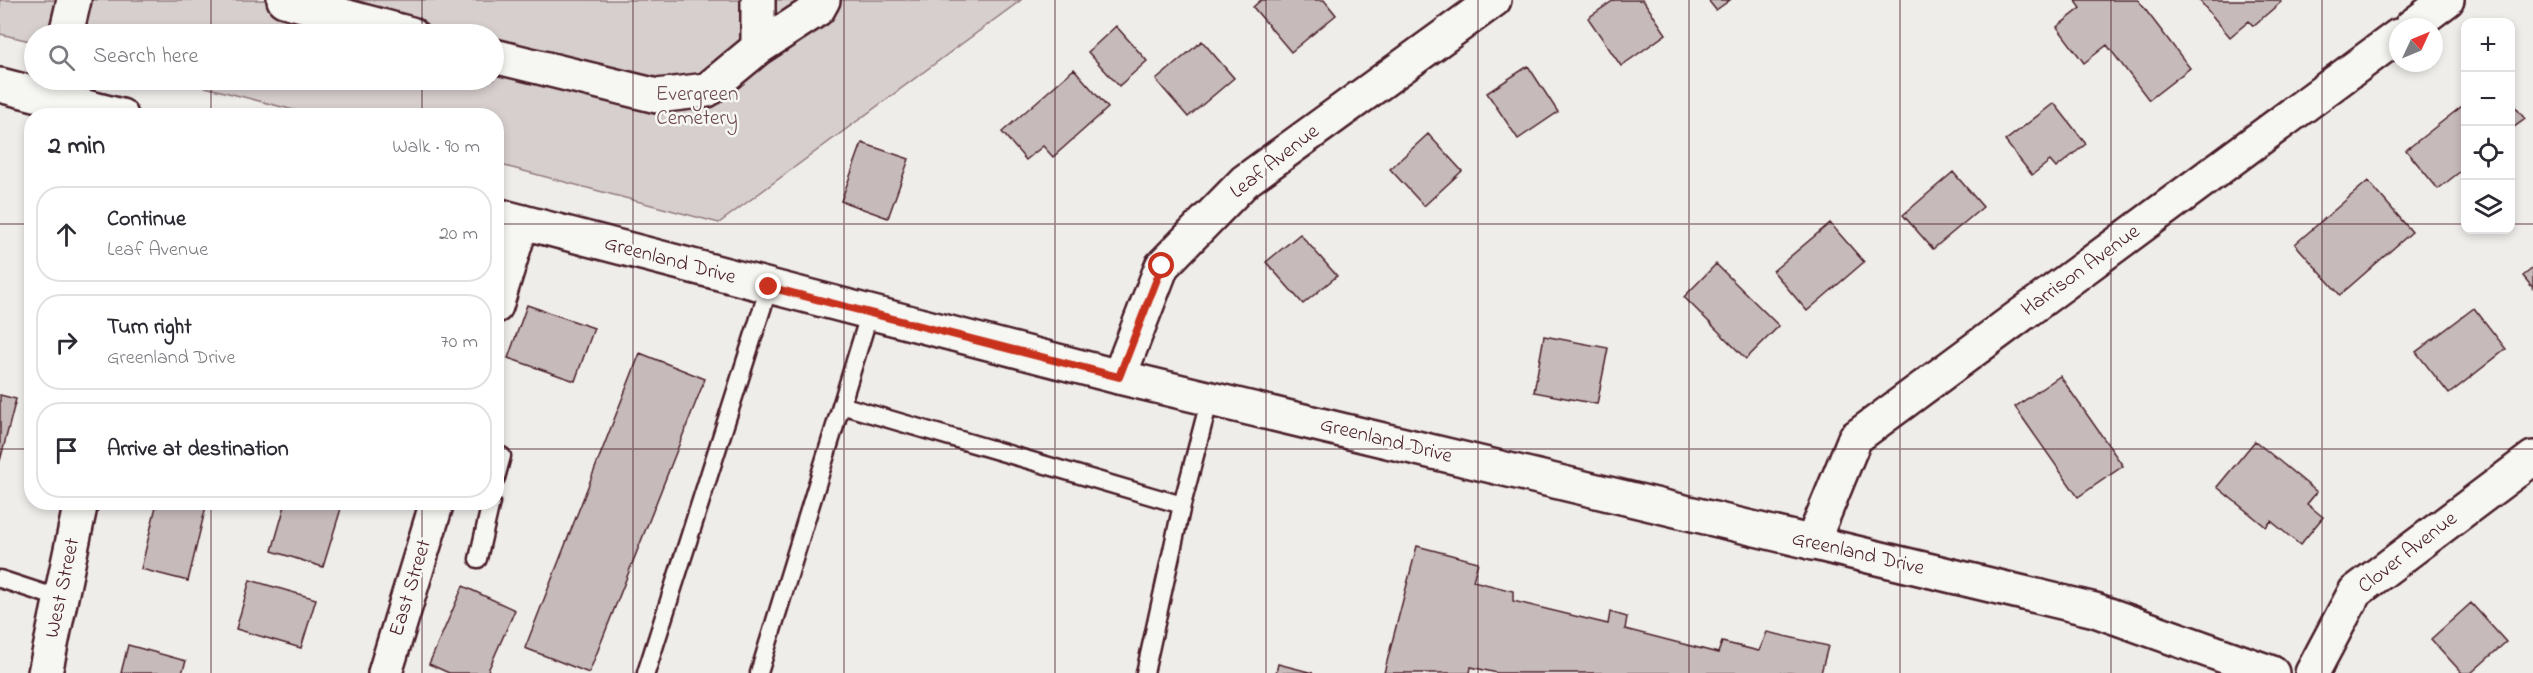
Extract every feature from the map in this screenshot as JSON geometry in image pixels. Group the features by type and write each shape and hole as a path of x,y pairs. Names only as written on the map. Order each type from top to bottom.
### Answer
{"street":[{"path":"68,24 74,0"},
{"path":"284,0 374,24"},
{"path":"758,0 758,48"},
{"path":"504,58 657,96 707,90 758,48 818,9 823,0"},
{"name":"Leaf Avenue","path":"1119,377 1162,266 1245,181 1494,0"},
{"path":"2422,18 2447,0"},
{"name":"Harrison Avenue","path":"1812,543 1855,438 2389,43"},
{"path":"0,85 24,87"},
{"path":"56,90 101,108"},
{"path":"504,252 509,219"},
{"name":"Greenland Drive","path":"509,219 1119,377 2095,610 2272,673"},
{"name":"Clover Avenue","path":"2312,673 2355,592 2533,458"},
{"name":"West Street","path":"45,673 79,510"},
{"name":"East Street","path":"385,673 435,510"}],"lane":[{"path":"646,673 769,287"},
{"path":"759,673 870,312"},
{"path":"1145,673 1182,504 1210,398"},
{"path":"841,405 1182,504"},
{"path":"478,559 489,510"},
{"path":"0,579 61,599"}],"green space":[{"name":"Evergreen Cemetery","path":"0,0 1021,0 719,223 504,166 504,108 286,108 217,90 504,90 504,24 24,24 24,40 0,34"}],"building":[{"path":"1261,0 1324,0 1336,15 1291,52 1253,7"},
{"path":"1614,0 1643,0 1666,34 1621,66 1588,18"},
{"path":"1708,0 1730,0 1716,10"},
{"path":"2075,0 2138,0 2190,68 2149,100 2107,45 2084,63 2057,27 2081,8"},
{"path":"2199,0 2279,0 2281,2 2253,26 2249,21 2230,37"},
{"path":"1116,26 1147,61 1119,86 1088,52"},
{"path":"1202,41 1234,78 1188,117 1156,80"},
{"path":"1528,66 1558,112 1518,139 1487,93"},
{"path":"1074,69 1108,108 1053,157 1043,146 1026,160 1002,132"},
{"path":"2054,103 2086,144 2056,168 2050,161 2032,175 2005,141"},
{"path":"2515,106 2525,119 2515,126"},
{"path":"2461,107 2461,171 2438,189 2406,150"},
{"path":"1428,134 1462,171 1424,206 1390,169"},
{"path":"862,143 909,159 888,218 841,201"},
{"path":"1953,172 1983,207 1933,249 1903,215"},
{"path":"2368,181 2412,232 2340,295 2295,244"},
{"path":"1830,223 1864,262 1807,311 1773,271"},
{"path":"1300,234 1337,276 1303,304 1266,262"},
{"path":"1716,264 1779,326 1746,359 1684,297"},
{"path":"2533,268 2533,288 2523,276"},
{"path":"527,305 594,328 575,381 508,358"},
{"path":"2474,308 2506,349 2449,394 2416,352"},
{"path":"1544,336 1608,348 1597,404 1534,392"},
{"path":"640,353 705,379 589,673 525,648"},
{"path":"2060,376 2123,466 2078,497 2015,407"},
{"path":"0,395 16,399 0,461"},
{"path":"2255,441 2317,492 2307,504 2323,517 2300,545 2271,521 2266,527 2217,487"},
{"path":"155,510 205,510 188,581 141,569"},
{"path":"284,510 341,510 323,567 272,551"},
{"path":"1417,546 1478,562 1473,581 1513,591 1513,601 1608,624 1610,612 1627,617 1625,629 1718,653 1722,642 1759,651 1767,632 1828,646 1821,673 1497,673 1471,667 1470,673 1384,673"},
{"path":"250,580 316,599 301,648 236,629"},
{"path":"463,586 515,610 487,673 449,673 429,664"},
{"path":"2471,603 2506,642 2471,673 2462,673 2431,639"},
{"path":"128,645 186,661 182,673 121,673"},
{"path":"1278,664 1313,673 1276,673"}],"route":[{"path":"769,287 1119,377 1162,266"}]}
